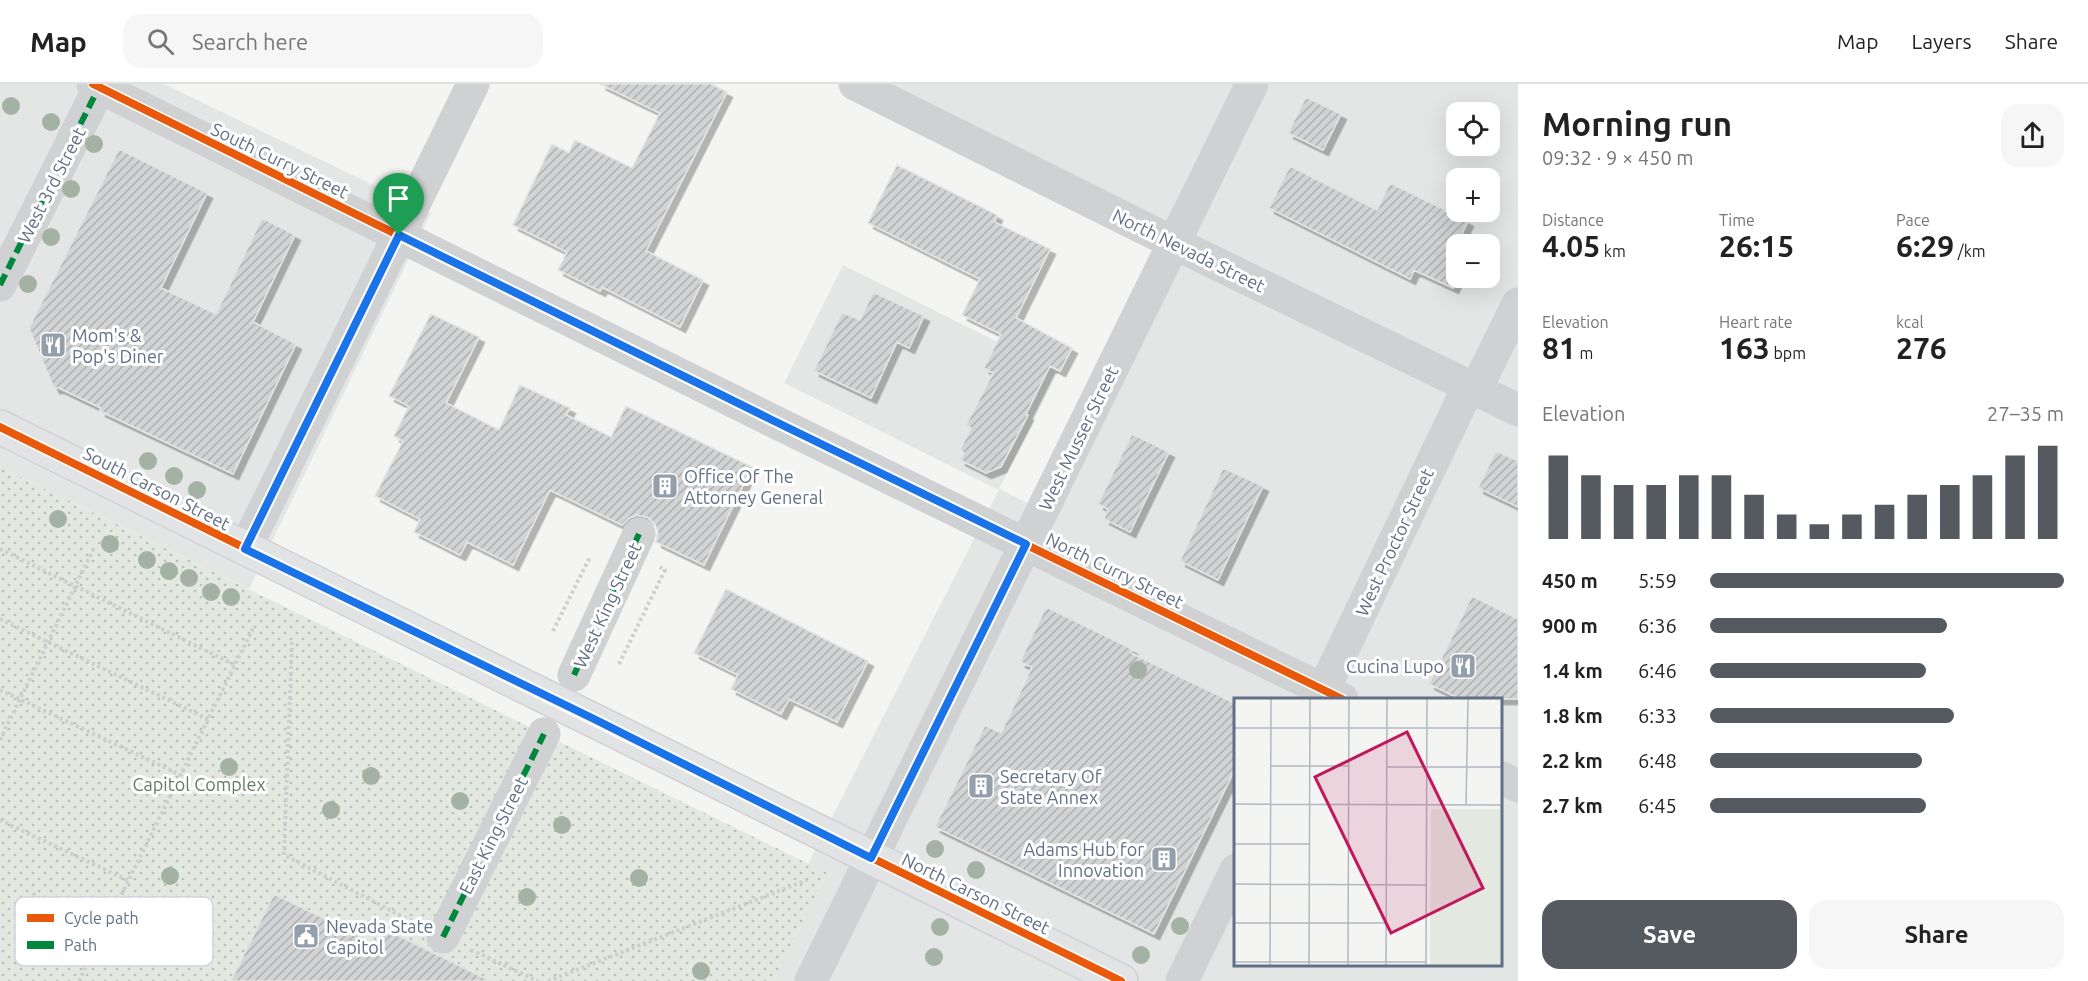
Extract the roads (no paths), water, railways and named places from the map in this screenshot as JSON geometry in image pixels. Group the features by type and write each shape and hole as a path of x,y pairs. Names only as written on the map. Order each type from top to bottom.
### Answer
{"main road":[{"name":"South Carson Street","path":"0,427 245,549 567,689"},
{"name":"North Carson Street","path":"567,689 871,858 1121,981"}],"street":[{"path":"245,549 473,84"},
{"name":"West Musser Street","path":"811,981 1252,84"},
{"name":"South Curry Street","path":"98,85 712,390"},
{"name":"West 3rd Street","path":"0,285 98,85"},
{"name":"North Nevada Street","path":"858,86 1518,410"},
{"name":"West Proctor Street","path":"1328,696 1473,388 1518,304"},
{"name":"North Curry Street","path":"712,390 1328,696"},
{"name":"West King Street","path":"567,689 639,534"},
{"name":"East King Street","path":"443,937 544,734"},
{"path":"1503,778 1518,786"},
{"path":"1182,981 1234,874"}],"place":[{"name":"Mom's & Pop's Diner","path":"53,345"},
{"name":"Office Of The Attorney General","path":"665,486"},
{"name":"Cucina Lupo","path":"1463,666"},
{"name":"Secretary Of State Annex","path":"981,786"},
{"name":"Adams Hub for Innovation","path":"1164,859"},
{"name":"Nevada State Capitol","path":"306,936"}],"park label":[{"name":"Capitol Complex","path":"199,784"}]}
